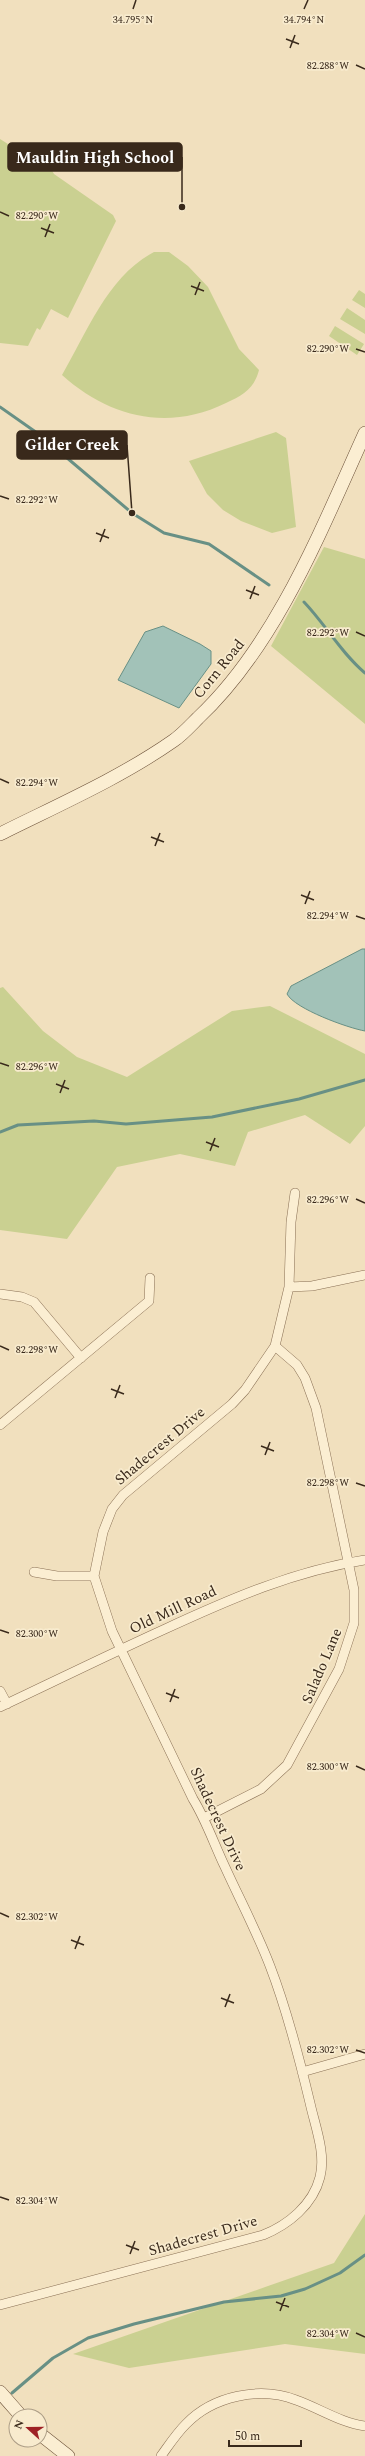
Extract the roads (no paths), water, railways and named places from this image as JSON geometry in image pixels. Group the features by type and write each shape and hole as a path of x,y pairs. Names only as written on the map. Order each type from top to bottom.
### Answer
{"street":[{"name":"Corn Road","path":"0,834 128,768 174,740 230,684 251,658 276,616 334,502 365,433"},
{"name":"Shadecrest Drive","path":"0,2305 252,2239 286,2223 310,2198 321,2170 320,2148 302,2072 270,1966 212,1841 204,1818 193,1799 112,1631 94,1576 103,1532 112,1509 123,1495 232,1404 245,1390 275,1346 289,1287 291,1222 295,1193"},
{"path":"289,1287 312,1286 365,1275"},
{"path":"0,1425 149,1301 150,1278"},
{"path":"0,1294 22,1297 34,1302 81,1358"},
{"name":"Salado Lane","path":"204,1818 268,1784 287,1765 340,1669 352,1636 355,1600 325,1448 309,1386 297,1365 275,1346"},
{"name":"Old Mill Road","path":"3,1705 221,1603 276,1581 315,1569 365,1560"},
{"path":"34,1572 57,1576 94,1576"},
{"path":"0,1691 3,1705"},
{"path":"302,2072 365,2054"},
{"path":"0,2392 14,2408"},
{"path":"161,2456 186,2424 195,2416 220,2403 250,2394 280,2395 365,2426"},
{"path":"48,2440 68,2456"}],"water":[{"path":"163,626 211,651 211,664 179,708 118,680 145,632"},
{"path":"362,949 365,949 365,1031 335,1022 311,1012 292,1000 287,994 291,986"}],"waterway":[{"path":"0,407 40,435 132,513 164,533 209,544 269,585"},
{"path":"304,602 348,657 365,673"},
{"path":"0,1132 18,1125 94,1121 126,1124 212,1117 299,1099 365,1080"},
{"path":"12,2393 53,2358 88,2338 134,2324 224,2302 281,2296 305,2289 340,2273 365,2255"}],"place":[{"name":"Mauldin High School","path":"182,207"},
{"name":"Gilder Creek","path":"132,513"}]}
